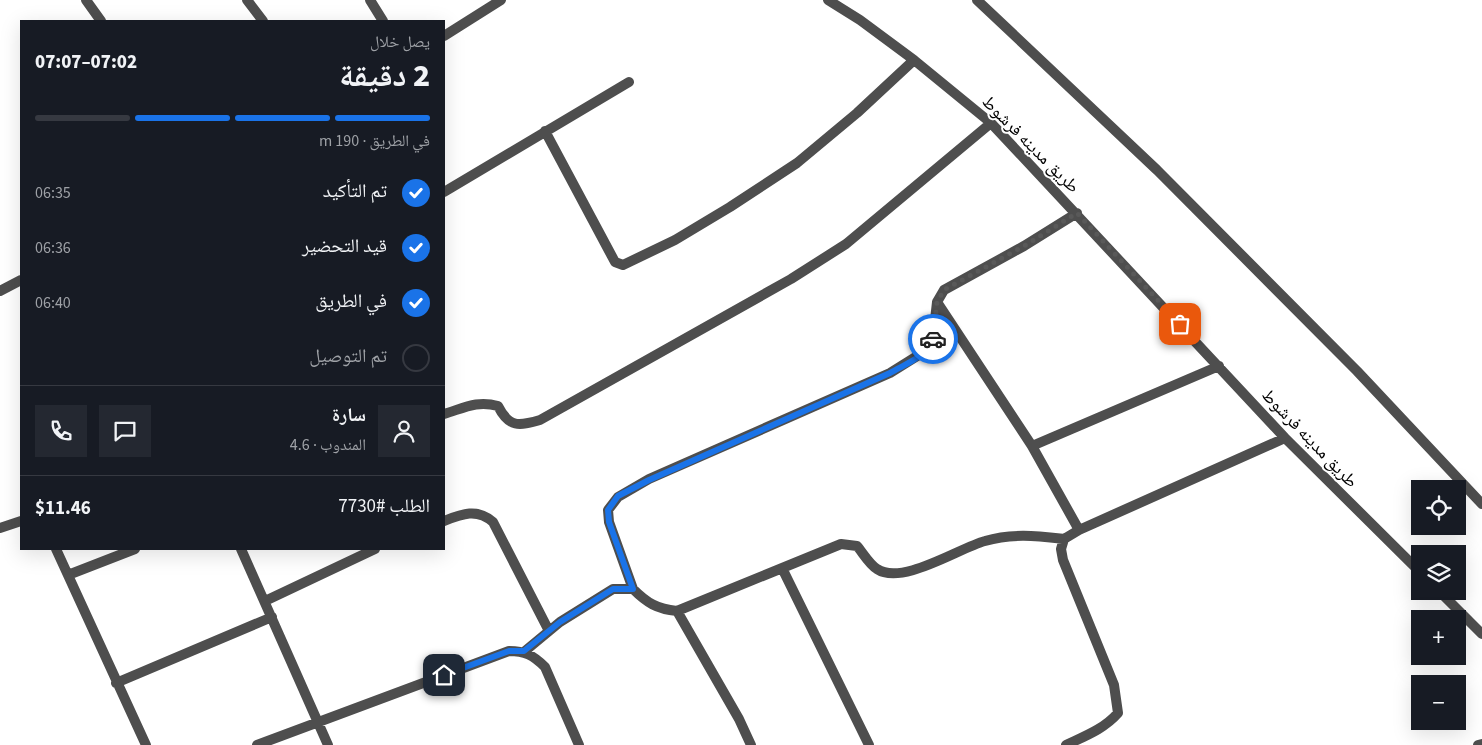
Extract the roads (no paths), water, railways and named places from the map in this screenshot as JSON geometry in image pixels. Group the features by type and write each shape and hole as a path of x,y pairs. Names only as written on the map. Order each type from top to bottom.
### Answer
{"street":[{"path":"86,0 100,20"},
{"path":"247,0 262,20"},
{"path":"370,0 382,20"},
{"path":"445,35 501,0"},
{"name":"طريق مدينه فرشوط","path":"828,0 860,20 914,60 991,123 1285,438 1411,563"},
{"path":"977,0 1157,170 1357,371 1482,504"},
{"path":"545,132 615,262 622,265 691,230 797,163 857,114 914,60"},
{"path":"445,191 629,82"},
{"path":"445,414 470,404 484,402 498,406 504,417 512,423 523,425 540,420 791,279 838,249 991,123"},
{"path":"1077,213 1024,246 944,290 937,302 930,348 921,355 890,373 649,480 618,496 608,510 609,522 633,589 650,605 660,610 677,611 841,544 857,546 877,569 888,573 902,573 931,564 984,541 1008,535 1064,539 1078,530 1285,438"},
{"path":"0,291 20,281"},
{"path":"937,302 1032,446 1078,530"},
{"path":"1032,446 1219,366"},
{"path":"445,521 472,512 484,514 493,522 549,631"},
{"path":"0,528 20,521"},
{"path":"1064,539 1061,549 1063,560 1114,685 1118,713 1109,723 1098,730 1066,745"},
{"path":"56,550 146,745"},
{"path":"68,574 132,550"},
{"path":"242,550 328,745"},
{"path":"265,601 373,550"},
{"path":"782,568 869,745"},
{"path":"524,651 549,631 613,589 633,589"},
{"path":"1448,600 1482,634"},
{"path":"677,611 739,719 751,745"},
{"path":"116,683 272,617"},
{"path":"257,745 318,724 509,651 524,651 536,658 545,667 580,745"},
{"path":"1478,745 1482,744"}]}
